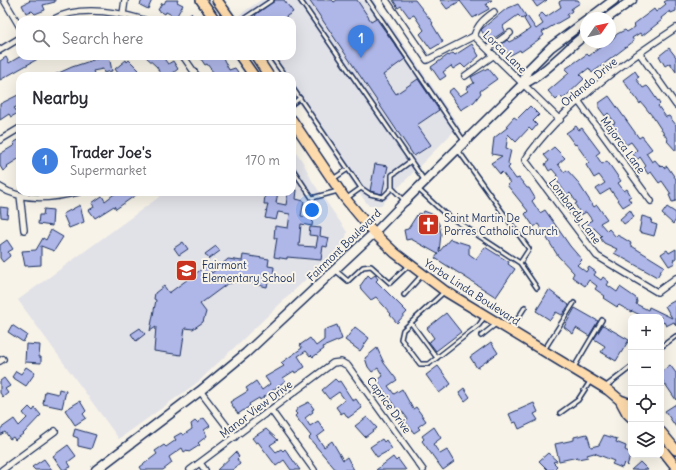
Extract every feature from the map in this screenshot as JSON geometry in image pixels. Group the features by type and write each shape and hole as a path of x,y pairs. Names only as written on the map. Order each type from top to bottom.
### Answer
{"main road":[{"path":"201,0 213,16"},
{"path":"217,0 228,16"},
{"path":"598,12 614,0"},
{"path":"615,12 632,0"},
{"path":"216,16 223,8"},
{"name":"Fairmont Boulevard","path":"523,84 527,71 551,47 580,25"},
{"name":"Fairmont Boulevard","path":"405,201 523,84 535,79 563,52 580,39"},
{"path":"243,60 251,72"},
{"path":"259,60 266,72"},
{"name":"Yorba Linda Boulevard","path":"296,126 345,199 374,233 409,265 445,291 604,388 620,400 628,403"},
{"name":"Fairmont Boulevard","path":"96,470 200,391 265,336 374,233"},
{"name":"Yorba Linda Boulevard","path":"620,400 628,414"},
{"path":"664,436 676,450"},
{"path":"664,451 674,461"}],"street":[{"path":"4,0 16,20"},
{"path":"123,14 125,0"},
{"name":"Lorca Lane","path":"386,0 427,60 474,36 560,120"},
{"path":"68,16 89,11 130,16"},
{"path":"474,36 477,26 482,20 494,12"},
{"name":"Orlando Drive","path":"525,160 560,120 579,102 676,28"},
{"path":"488,49 510,33"},
{"path":"0,50 16,40"},
{"path":"640,54 676,106"},
{"path":"465,76 494,55"},
{"path":"186,60 194,72"},
{"name":"Majorca Lane","path":"579,102 651,201"},
{"path":"0,140 16,130"},
{"name":"Lombardy Lane","path":"525,160 597,256 657,292 676,278"},
{"path":"0,187 16,193"},
{"path":"20,196 24,230"},
{"path":"40,196 64,196"},
{"name":"Fairmont Boulevard","path":"374,233 405,201"},
{"name":"Caprice Drive","path":"333,363 341,362 348,366 423,470"},
{"name":"Manor View Drive","path":"190,470 333,363"},
{"path":"200,391 235,437"},
{"path":"271,410 314,470"},
{"path":"2,470 56,431"},
{"path":"200,463 205,470"}],"lane":[{"path":"248,16 272,0"},
{"path":"300,0 425,182"},
{"path":"368,0 465,143"},
{"path":"274,60 281,72"},
{"path":"296,92 361,188 370,194 383,196 392,188"},
{"path":"296,101 300,98"},
{"path":"458,150 528,249 520,263"},
{"path":"405,201 392,188 392,175 411,161"},
{"path":"332,180 348,169"},
{"path":"296,174 312,198 339,190"},
{"path":"345,199 361,188"},
{"path":"418,189 453,220 520,263 537,288"},
{"path":"335,270 348,282 363,268 371,266 390,283 409,265"},
{"path":"404,295 422,275"},
{"path":"445,291 403,330 401,339 420,364 429,364 478,325 486,316"},
{"path":"544,351 574,303"},
{"path":"510,331 525,307"},
{"path":"573,369 602,320"},
{"path":"481,336 497,323"},
{"path":"411,324 437,358"},
{"path":"664,345 676,336"},
{"path":"604,388 628,369"},
{"path":"560,412 578,400 591,380"}],"shaded area":[{"path":"261,0 374,0 459,126 381,205 369,206 296,100 296,72 277,72 269,60 296,60 296,16 239,15"},
{"name":"Fairmont Elementary School","path":"296,152 304,164 312,181 347,232 345,242 198,382 119,439 18,300 161,196 296,196"}],"building":[{"path":"29,0 55,0 55,2 43,5 45,10 35,14 32,11 26,13 22,5 30,1"},
{"path":"142,0 152,0 148,9 140,5"},
{"path":"166,0 178,0 177,2 183,5 177,16 174,16 166,12 165,14 158,10 162,3 164,4"},
{"path":"275,0 284,0 293,12 287,16 255,15"},
{"path":"309,0 332,0 334,2 337,0 357,0 371,21 376,18 405,59 383,75 396,94 418,79 439,110 417,125 431,145 414,156"},
{"path":"393,0 415,0 433,23 432,24 443,42 431,49 420,34 424,30 414,15 409,17 401,6 398,8"},
{"path":"440,0 492,0 486,4 489,9 473,18 460,1 447,9"},
{"path":"532,0 547,0 537,7"},
{"path":"562,0 578,0 580,3 571,9 572,11 567,15 568,17 542,32 544,35 538,40 521,52 520,50 509,56 502,44 507,40 509,42 517,38 530,29 524,19 527,16 536,29 543,24 538,16 542,13 546,17 561,7 559,2"},
{"path":"667,0 676,0 676,11 671,13 670,11 661,18 662,20 642,36 640,33 632,38 634,41 592,73 589,68 580,75 584,79 563,99 560,96 556,100 548,91 569,73 565,69 587,54 589,56 599,48 616,48 617,34 625,30 627,32 635,27 634,24 654,9 656,12 666,4 664,2"},
{"path":"518,4 526,16 522,19 518,15 503,26 505,31 490,41 487,39 481,30 506,9"},
{"path":"472,44 479,56 465,68 461,64 453,69 451,66 443,72 446,76 440,80 431,67 448,55 449,56 453,53 455,55"},
{"path":"669,48 676,57 676,72 670,63 665,66 659,56"},
{"path":"6,57 9,63 16,59 36,60 0,80 0,61"},
{"path":"93,60 110,60 112,71 104,72 103,69 93,72 61,72"},
{"path":"126,60 127,62 129,60 139,70 137,72 117,72 115,69"},
{"path":"149,60 165,60 168,64 173,61 178,69 174,72 159,72 157,67"},
{"path":"202,60 224,60 229,70 235,68 238,72 213,72 207,64 205,65"},
{"path":"488,68 497,79 480,91 481,93 474,102 461,110 448,92 453,88 460,96 468,91 466,88 474,83 471,77"},
{"path":"635,71 639,77 636,79 643,88 647,86 649,88 660,104 658,106 666,117 669,116 676,125 676,151 667,141 668,140 653,117 641,102 640,104 623,80"},
{"path":"16,96 16,107 14,108 16,114 11,117 9,114 0,120 0,104"},
{"path":"609,96 639,138 642,136 652,149 646,153 652,162 655,160 661,167 662,166 664,168 667,166 676,179 676,201 672,202 669,195 671,194 662,181 659,183 651,172 648,174 644,168 646,166 640,157 637,160 633,154 637,150 631,142 626,145 612,124 615,123 608,113 605,116 599,108 599,103"},
{"path":"530,106 539,115 533,121 537,125 532,131 529,128 516,142 508,134 506,148 511,150 508,163 510,166 508,168 516,179 519,178 527,188 529,188 535,198 532,201 540,213 545,210 570,246 582,260 577,265 586,272 589,267 596,272 594,275 601,280 603,277 609,282 607,285 617,292 620,287 636,298 636,304 648,310 649,307 664,314 638,314 632,311 631,312 619,305 617,307 603,298 605,296 595,289 597,286 589,280 585,286 572,277 574,273 558,256 538,224 534,227 525,214 528,211 507,185 510,183 502,172 500,174 491,163 502,156 492,154 494,138 508,127 506,126 514,117 517,119"},
{"path":"576,126 579,130 582,128 600,152 596,155 602,164 607,161 621,181 618,183 624,191 627,189 631,196 628,198 631,202 623,207 610,189 600,195 596,189 605,183 599,175 594,178 586,165 589,162 566,133"},
{"path":"16,141 16,160 7,166 8,167 3,171 0,166 0,154 15,145 13,143"},
{"path":"554,147 565,158 558,164 564,172 567,170 577,181 594,207 597,205 607,219 600,223 607,231 609,229 616,237 617,235 623,238 631,243 630,245 664,266 657,277 614,253 617,249 604,243 600,238 602,236 594,228 592,229 587,223 592,220 586,212 581,215 575,204 577,203 570,193 567,195 555,178 558,176 552,169 549,171 545,164 549,161 544,155"},
{"path":"375,164 388,166 382,194 370,191"},
{"path":"297,190 296,199 304,201 301,216 313,218 312,226 301,224 299,246 316,247 318,236 309,235 310,227 321,228 320,236 329,238 327,247 323,246 321,260 274,257 277,238 274,238 275,226 288,228 290,214 278,212 276,220 265,218 268,204 264,204 265,196 277,196 276,203 286,205 287,196 296,196"},
{"path":"102,196 105,201 112,196 134,196 116,209 114,206 95,218 89,210 94,207 92,203"},
{"path":"80,205 84,222 69,228 63,214"},
{"path":"0,207 8,208 7,218 1,217"},
{"path":"667,207 676,213 676,220 673,224 662,214"},
{"path":"44,209 53,210 52,226 38,224 39,215 43,215"},
{"path":"630,210 634,217 624,224 620,219"},
{"path":"424,211 434,215 439,224 441,234 439,252 450,239 469,245 469,254 476,259 485,247 509,262 508,264 515,269 496,297 435,258 438,254 411,239 406,240 404,230 408,229 417,215 420,213 422,215"},
{"path":"642,216 652,219 651,223 657,225 654,236 639,232"},
{"path":"51,230 63,237 54,251 41,246 41,265 25,266 22,251 36,250 43,238 46,240"},
{"path":"7,240 13,249 8,252 10,256 3,262 0,258 0,245"},
{"path":"183,242 188,249 179,255 174,248"},
{"path":"216,246 220,251 209,259 205,254"},
{"path":"676,249 676,258 673,260 675,263 669,266 661,254 667,250 669,253"},
{"path":"243,255 269,259 268,266 274,267 273,278 269,277 267,287 240,281 227,284 200,304 206,312 203,322 193,329 185,328 181,355 154,351 156,327 150,331 156,300 154,299 155,293 164,286 169,293 206,266 212,273 228,259 242,261"},
{"path":"368,275 371,278 375,275 378,279 376,281 407,312 397,323 376,297 371,300 361,289 360,286"},
{"path":"549,290 569,305 562,315 556,312 550,320 536,311"},
{"path":"676,300 676,326 674,322 666,326 664,322 664,314 672,318 665,306"},
{"path":"575,308 598,321 589,336 576,328 573,334 564,327"},
{"path":"446,313 461,332 436,351 429,342 434,338 427,328"},
{"path":"12,325 27,335 23,342 8,332"},
{"path":"337,325 342,339 323,347 324,349 313,357 306,351 298,356 305,367 295,373 294,371 283,378 285,381 260,400 259,398 249,404 250,406 238,414 230,402 248,391 246,388 256,381 262,390 270,384 265,377 284,366 281,363 302,348 300,345 310,338 316,346 324,340 324,330"},
{"path":"603,325 628,339 628,342 616,361 601,352 605,346 594,339"},
{"path":"355,327 369,338 360,351 345,340"},
{"path":"140,328 145,334 136,341 131,334"},
{"path":"491,342 498,353 477,368 470,357"},
{"path":"26,344 40,345 39,357 41,357 41,363 25,362"},
{"path":"377,348 384,363 397,380 388,386 394,394 402,389 413,409 416,407 426,421 418,427 420,429 414,433 405,421 408,419 401,410 399,412 378,383 380,382 378,380 383,376 378,368 372,372 368,367 365,358"},
{"path":"670,365 676,373 676,400 664,382 664,370"},
{"path":"438,366 451,384 439,393 426,375"},
{"path":"26,367 35,373 26,386 12,377 16,371 21,374"},
{"path":"4,378 10,386 5,389 8,393 3,397 0,393 0,381"},
{"path":"335,379 338,382 340,381 353,401 356,399 362,408 348,418 344,412 341,414 336,407 345,400 339,392 329,399 322,390"},
{"path":"464,388 470,397 465,401 459,392"},
{"path":"59,389 66,391 62,408 43,404 45,391 58,394"},
{"path":"80,401 86,411 83,414 86,418 75,425 65,410"},
{"path":"309,402 314,409 312,410 313,412 305,418 310,426 318,421 325,431 317,437 324,447 332,441 343,460 347,457 354,470 336,470 309,438 311,436 295,416 297,414 295,412 299,407"},
{"path":"534,403 538,412 534,414 538,420 519,429 516,422 513,423 509,414"},
{"path":"676,404 676,427 665,411"},
{"path":"29,407 33,411 35,408 41,415 23,434 15,440 13,437 10,439 5,432 0,435 0,429 14,419 19,426 27,418 23,413"},
{"path":"367,417 377,428 365,437 355,426"},
{"path":"204,418 210,426 204,430 207,436 198,443 200,445 189,452 187,450 184,452 182,448 169,457 172,463 163,470 142,470 140,467 157,454 155,451 164,445 166,447 176,440 174,437 181,433 183,435 192,429 191,424 195,421 197,423"},
{"path":"434,427 441,438 433,444 440,454 447,450 454,462 443,470 422,441 424,439 422,436"},
{"path":"75,429 96,435 91,449 78,446 78,438 73,436"},
{"path":"266,429 278,440 270,445 276,452 281,449 283,451 285,449 300,470 291,470 284,460 276,466 258,442 256,443 252,438"},
{"path":"587,434 591,447 599,445 604,435 617,439 616,442 626,446 625,450 628,452 628,458 629,458 627,466 624,463 622,468 612,464 614,461 594,453 587,455 588,457 578,459 578,457 559,461 555,444 574,440 574,437"},
{"path":"382,439 384,442 386,440 392,449 377,457 370,447"},
{"path":"68,445 76,456 68,462 71,467 63,470 53,456"},
{"path":"236,452 239,457 237,459 240,464 232,470 217,470"},
{"path":"548,453 557,461 553,462 557,466 553,470 548,470 539,461"},
{"path":"393,457 396,461 398,459 406,470 376,470"},
{"path":"44,459 52,470 35,470 32,467"},
{"path":"640,462 648,470 631,470"}],"place":[{"name":"Trader Joe's","path":"361,58"},
{"name":"Saint Martin De Porres Catholic Church","path":"428,224"},
{"name":"Fairmont Elementary School","path":"186,271"}]}
